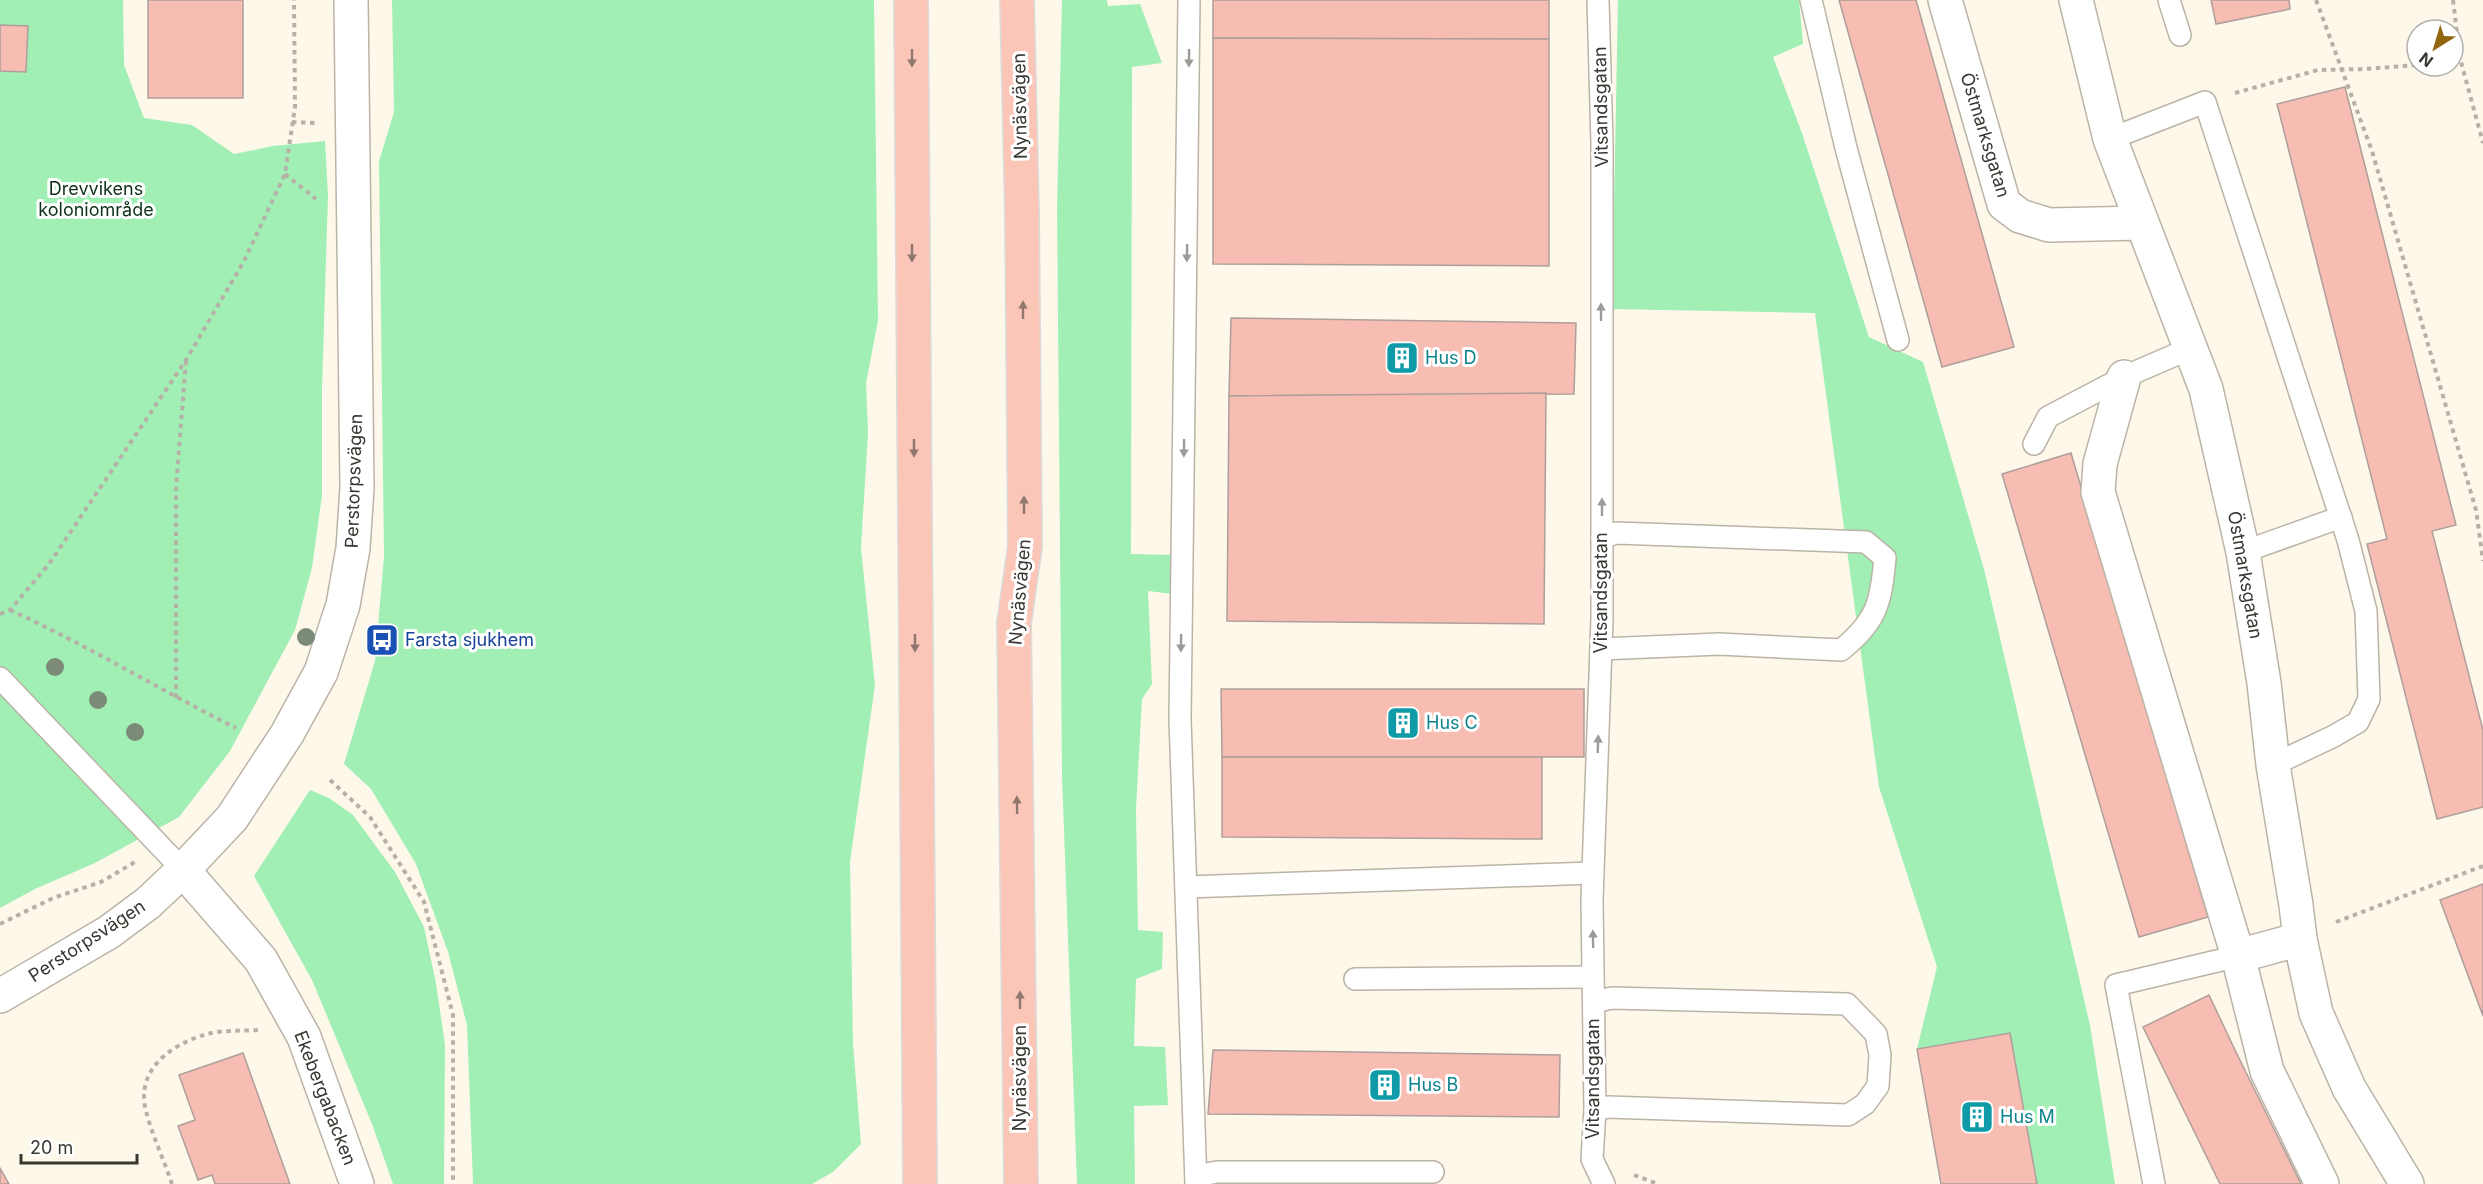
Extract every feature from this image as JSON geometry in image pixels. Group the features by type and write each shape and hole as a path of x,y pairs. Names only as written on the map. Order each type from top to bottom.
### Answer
{"highway":[{"path":"911,0 920,1184"},
{"name":"Nynäsvägen","path":"1017,0 1022,214 1025,546 1014,623 1021,1184"},
{"path":"1022,214 1035,89 1034,0"}],"street":[{"name":"Perstorpsvägen","path":"0,996 109,932 148,903 183,870 232,818 287,734 321,672 343,604 353,548 357,488 351,0"},
{"name":"Östmarksgatan","path":"1945,0 2004,204 2020,216 2049,225 2142,223"},
{"name":"Östmarksgatan","path":"2076,0 2110,139 2206,389 2244,552 2264,683 2272,765 2296,905 2313,932 2316,1012 2349,1088 2407,1184"},
{"path":"2124,377 2100,464 2098,492 2238,956 2266,1071 2322,1184"},
{"name":"Ekebergabacken","path":"183,870 261,960 304,1036 357,1184"},
{"path":"2238,956 2313,932"}],"lane":[{"path":"1189,0 1180,719 1196,1180 1217,1172 1433,1172"},
{"name":"Vitsandsgatan","path":"1598,0 1602,144 1602,537 1601,649 1593,873 1595,1110 1592,1160 1604,1184"},
{"path":"1811,0 1846,148 1898,340"},
{"path":"2169,0 2180,35"},
{"path":"2110,139 2205,102 2341,517 2366,611 2369,699 2358,722 2272,765"},
{"path":"2034,444 2048,417 2124,377 2189,349"},
{"path":"2244,552 2341,517"},
{"path":"1601,649 1719,644 1841,650 1863,633 1876,610 1882,590 1885,558 1866,542 1617,533 1602,537"},
{"path":"0,678 183,870"},
{"path":"1186,886 1593,873"},
{"path":"2154,1184 2116,985 2238,956"},
{"path":"1355,979 1593,977"},
{"path":"1594,1002 1612,998 1847,1004 1876,1034 1880,1055 1878,1086 1865,1104 1848,1115 1608,1107 1595,1110"}],"path":[{"path":"0,614 10,610 49,564 186,360 244,261 285,174 295,107 294,0"},
{"path":"2316,0 2317,9 2372,151 2473,498 2483,561"},
{"path":"2453,0 2455,18"},
{"path":"2205,102 2318,70 2405,66"},
{"path":"2465,76 2483,143"},
{"path":"285,174 318,201"},
{"path":"176,698 176,489 186,360"},
{"path":"10,610 236,728"},
{"path":"330,780 370,817 424,902 453,1015 453,1184"},
{"path":"0,924 53,898 101,882 161,846"},
{"path":"2313,932 2483,866"},
{"path":"172,1184 145,1109 145,1088 149,1071 168,1052 208,1034 258,1030"}],"green space":[{"name":"Drevvikens koloniområde","path":"0,0 123,0 124,65 144,118 192,125 234,154 273,146 325,141 328,195 322,389 322,495 312,568 295,630 230,751 179,817 95,863 35,889 0,908"},
{"path":"392,0 874,0 878,321 866,383 868,433 861,548 875,685 850,862 853,1043 861,1144 833,1172 812,1184 473,1184 467,1025 448,952 416,864 371,789 344,764 375,661 384,556 379,161 394,112"},
{"path":"1062,0 1107,0 1108,6 1140,4 1162,63 1132,67 1131,554 1174,555 1173,594 1148,591 1152,684 1142,699 1136,809 1138,930 1163,932 1162,969 1136,979 1134,1046 1165,1047 1168,1105 1134,1106 1135,1184 1077,1184 1062,776 1057,207"},
{"path":"1618,0 1799,0 1803,44 1773,57 1802,133 1869,337 1923,362 1984,569 2090,1025 2115,1184 2037,1184 2010,1033 1917,1049 1937,967 1879,787 1815,313 1612,309"},
{"path":"310,790 329,798 353,815 395,872 424,927 436,983 445,1045 444,1184 393,1184 372,1124 312,980 254,876"}],"building":[{"path":"148,0 243,0 243,98 148,98"},
{"path":"1213,0 1549,0 1549,39 1213,38"},
{"path":"1839,0 1916,0 2014,347 1942,367"},
{"path":"2211,0 2289,0 2290,9 2216,24"},
{"path":"0,25 28,26 26,72 0,71"},
{"path":"1213,38 1549,39 1549,266 1213,264"},
{"path":"2345,87 2456,525 2432,531 2483,730 2483,807 2437,819 2367,544 2387,539 2277,104"},
{"name":"Hus D","path":"1231,318 1576,323 1574,394 1229,396"},
{"path":"1546,393 1544,624 1227,621 1229,396"},
{"path":"2071,453 2208,917 2139,937 2002,474"},
{"name":"Hus C","path":"1221,689 1584,689 1584,757 1222,757"},
{"path":"1222,757 1542,757 1542,839 1222,837"},
{"path":"2483,884 2483,1016 2440,900"},
{"path":"2209,995 2301,1184 2220,1184 2143,1027"},
{"name":"Hus M","path":"2010,1033 2037,1184 1941,1184 1917,1049"},
{"name":"Hus B","path":"1213,1050 1560,1055 1559,1117 1208,1114"},
{"path":"243,1053 290,1184 215,1184 212,1175 198,1180 178,1126 195,1120 179,1075"},
{"path":"0,1168 9,1184 0,1184"}],"place":[{"name":"Hus D","path":"1402,358"},
{"name":"Farsta sjukhem","path":"382,640"},
{"name":"Hus C","path":"1403,723"},
{"name":"Hus B","path":"1385,1085"},
{"name":"Hus M","path":"1977,1117"}]}
